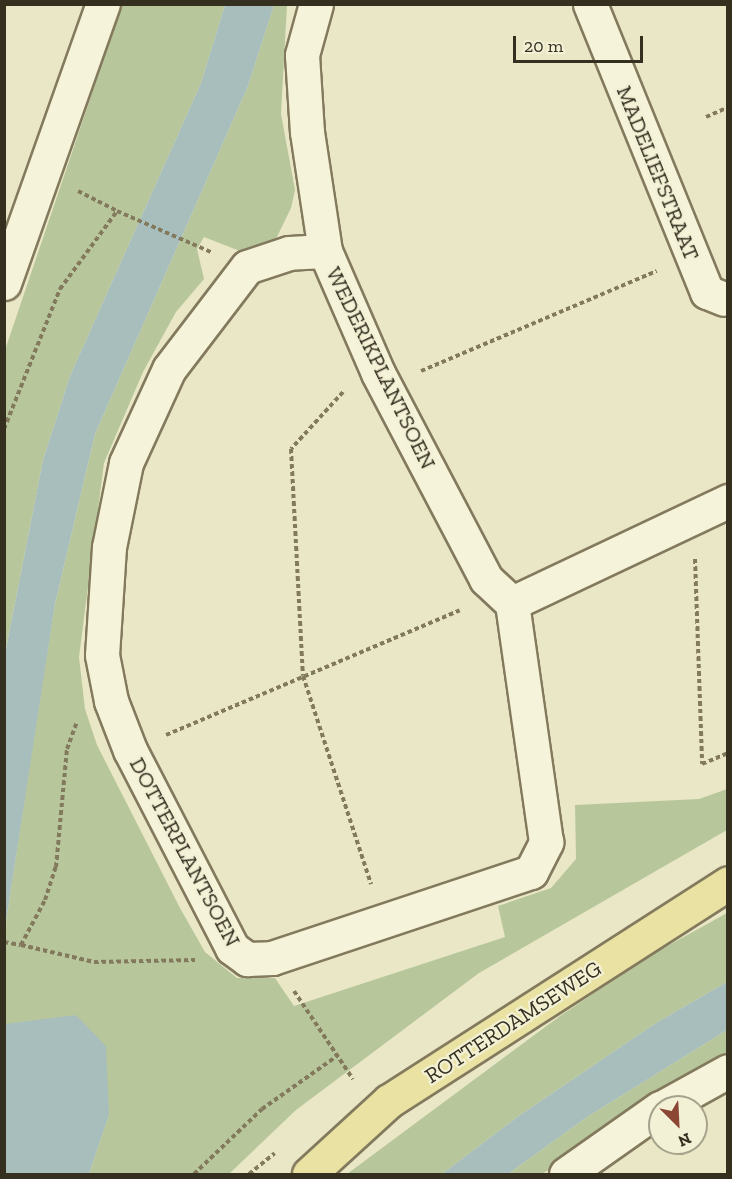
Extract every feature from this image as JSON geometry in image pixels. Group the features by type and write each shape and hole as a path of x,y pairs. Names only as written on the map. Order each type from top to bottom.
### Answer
{"main road":[{"name":"ROTTERDAMSEWEG","path":"309,1174 389,1101 728,883"}],"street":[{"path":"4,283 103,4"},
{"name":"WEDERIKPLANTSOEN","path":"316,4 302,56 307,132 325,251 378,373 486,579 512,603"},
{"name":"MADELIEFSTRAAT","path":"596,7 707,292 726,301"},
{"name":"DOTTERPLANTSOEN","path":"325,251 289,253 247,267 169,369 126,463 109,546 102,655 111,702 130,750 232,948 247,959 272,958 524,875 542,858 546,842 512,603"},
{"path":"512,603 728,501"},
{"path":"685,1095 728,1071"},
{"path":"566,1174 648,1117"}],"path":[{"path":"706,117 728,107"},
{"path":"4,429 60,290 117,211 135,216 183,241"},
{"path":"386,921 303,676 291,449 353,381 378,373 399,378 425,369 693,256"},
{"path":"694,517 702,764 728,753"},
{"path":"130,750 455,610 512,603"},
{"path":"21,945 45,900 56,867 67,749 76,724 111,702"},
{"path":"6,942 94,962 207,959 232,948"},
{"path":"272,958 356,1084"},
{"path":"194,1174 262,1109 337,1056"}],"green space":[{"path":"122,5 225,5 201,83 70,376 43,460 5,654 5,350"},
{"path":"274,5 287,5 281,114 295,190 291,208 274,243 250,255 204,237 197,249 204,279 176,312 143,372 104,463 79,657 85,709 97,745 180,908 205,952 237,978 275,978 294,1006 505,937 498,906 551,888 576,859 575,805 699,799 727,789 727,830 479,973 296,1110 229,1174 89,1174 109,1115 5,1024 5,928 38,710 55,604 95,434 248,86"},
{"path":"727,913 727,982 656,1023 520,1115 442,1174 347,1174 560,1016 651,955"},
{"path":"727,1030 727,1055 665,1095 648,1095 648,1106 542,1174 508,1174 587,1117"}],"water":[{"path":"225,5 274,5 248,86 95,434 55,604 5,928 5,654 43,460 70,376 201,83"},
{"path":"727,982 727,1030 587,1117 508,1174 442,1174 520,1115 656,1023"},
{"path":"76,1015 106,1046 109,1115 89,1174 5,1174 5,1024"}]}
